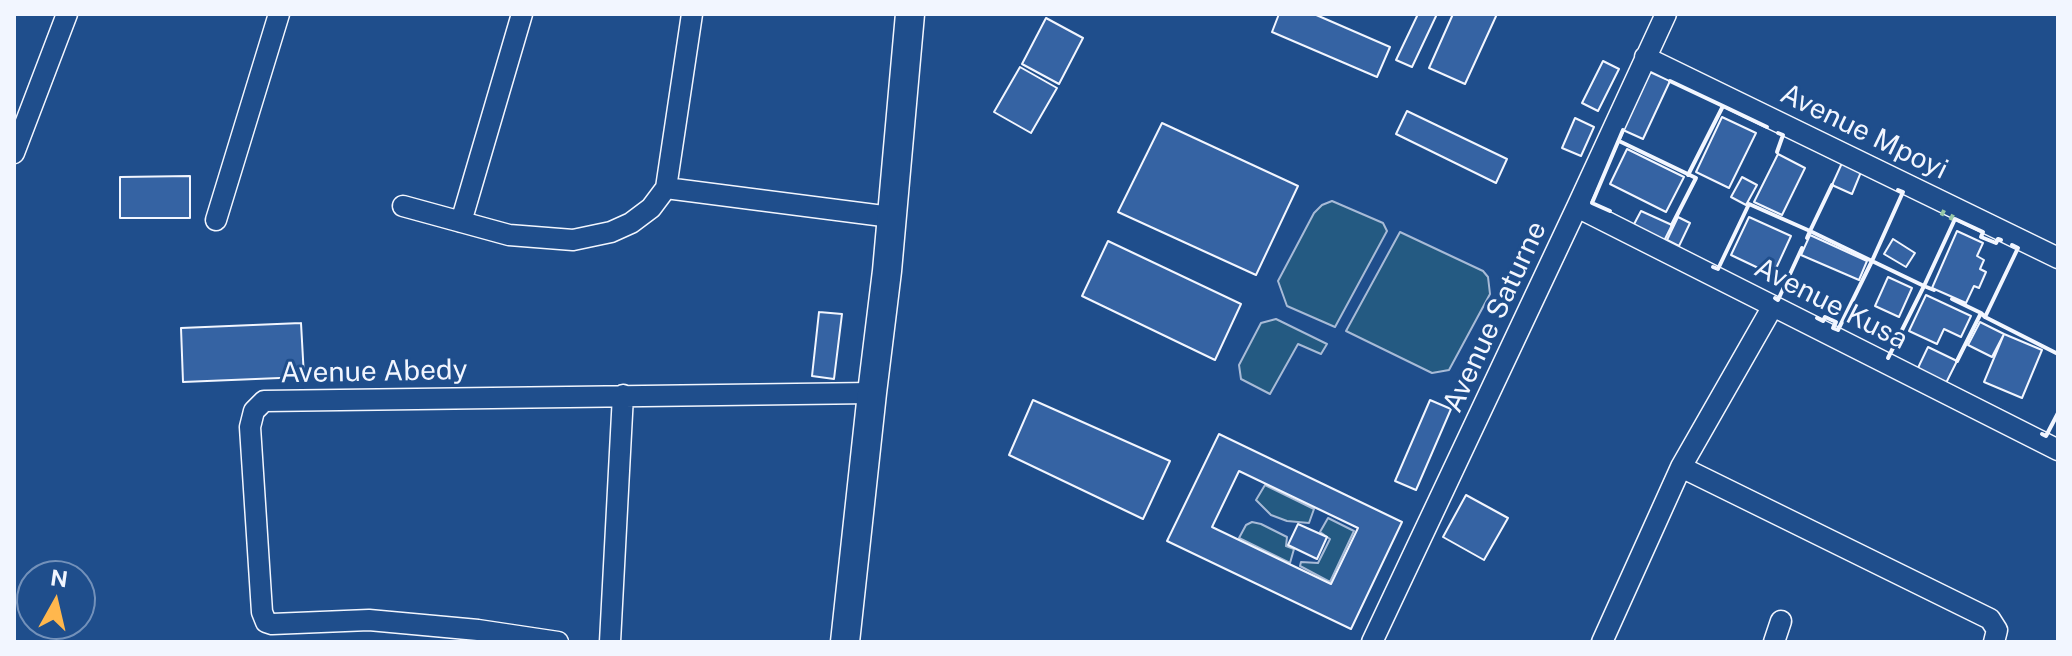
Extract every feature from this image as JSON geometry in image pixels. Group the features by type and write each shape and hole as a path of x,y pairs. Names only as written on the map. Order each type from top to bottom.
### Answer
{"main road":[{"path":"845,642 887,271 910,14"}],"street":[{"path":"14,153 67,14"},
{"path":"216,220 279,14"},
{"path":"461,222 522,14"},
{"path":"403,206 509,235 573,240 611,232 631,223 651,208 666,188 692,14"},
{"name":"Avenue Saturne","path":"1372,642 1666,14"},
{"name":"Avenue Mpoyi","path":"1645,57 2058,258"},
{"path":"666,188 891,217"},
{"name":"Avenue Kusa","path":"1577,207 2058,450"},
{"path":"1602,642 1681,467 1773,306"},
{"name":"Avenue Abedy","path":"558,642 478,630 369,620 266,622 262,612 250,427 254,411 264,401 872,393"},
{"path":"610,642 623,395"},
{"path":"1681,467 1990,619 1997,630 1994,642"},
{"path":"1774,642 1781,621"}],"shaded area":[{"path":"1332,201 1383,223 1387,231 1335,327 1287,306 1278,281 1314,213"},
{"path":"1400,232 1483,271 1488,277 1490,294 1449,370 1432,373 1346,331"},
{"path":"1276,319 1327,344 1321,354 1298,344 1270,394 1241,379 1239,365 1261,323"},
{"path":"1265,485 1314,509 1309,523 1287,521 1271,515 1256,500"},
{"path":"1328,518 1354,531 1330,582 1300,566 1301,562 1318,563 1330,539 1320,532"},
{"path":"1252,522 1287,537 1286,546 1294,549 1290,563 1239,538 1246,525"}],"building":[{"path":"1279,14 1314,14 1390,47 1377,77 1272,32"},
{"path":"1418,14 1437,14 1412,67 1396,60"},
{"path":"1453,14 1497,14 1465,84 1429,68"},
{"path":"1046,18 1083,38 1059,84 1022,64"},
{"path":"1603,61 1619,69 1598,111 1582,103"},
{"path":"1020,67 1057,88 1031,133 994,112"},
{"path":"1650,72 1670,81 1643,139 1623,130"},
{"path":"1407,111 1507,159 1496,183 1396,134"},
{"path":"1722,117 1756,133 1729,188 1696,172"},
{"path":"1575,118 1594,127 1581,156 1562,148"},
{"path":"1162,123 1298,186 1256,275 1118,212"},
{"path":"1627,149 1684,177 1666,212 1610,184"},
{"path":"1778,154 1805,168 1782,215 1754,202"},
{"path":"1842,163 1861,172 1852,194 1832,185"},
{"path":"190,176 190,218 120,218 120,177"},
{"path":"1742,177 1757,185 1746,205 1731,197"},
{"path":"1641,211 1672,225 1663,243 1632,228"},
{"path":"1678,217 1690,223 1679,246 1667,240"},
{"path":"1749,217 1791,236 1773,275 1731,255"},
{"path":"1957,231 1983,243 1977,256 1984,260 1980,269 1986,272 1979,288 1974,286 1966,303 1932,288"},
{"path":"1810,235 1867,261 1859,280 1801,255"},
{"path":"1893,239 1915,253 1906,267 1884,254"},
{"path":"1108,241 1241,304 1215,360 1082,296"},
{"path":"1888,277 1912,288 1899,317 1875,306"},
{"path":"1926,295 1971,316 1961,337 1944,329 1937,344 1909,331"},
{"path":"819,312 842,314 834,379 812,376"},
{"path":"1980,322 2004,334 1992,357 1968,345"},
{"path":"301,323 304,377 183,382 181,328"},
{"path":"2004,334 2042,350 2022,398 1984,382"},
{"path":"1928,347 1957,361 1945,385 1916,372"},
{"path":"1033,400 1170,461 1143,519 1009,455"},
{"path":"1430,400 1451,409 1416,490 1395,481"},
{"path":"1219,434 1402,522 1351,629 1167,541","holes":["1239,471 1358,528 1331,584 1212,527"]},
{"path":"1466,495 1508,518 1484,560 1443,537"},
{"path":"1298,524 1327,537 1317,559 1288,545"}],"hedge":[{"path":"1941,212 1955,219"}],"wall":[{"path":"1670,81 1723,106 1688,175"},
{"path":"1723,106 1767,127"},
{"path":"1610,211 1592,203 1623,130"},
{"path":"1777,152 1783,135 1778,133"},
{"path":"1619,141 1696,178 1672,225"},
{"path":"1713,267 1718,269 1749,204 1810,231 1832,185"},
{"path":"1807,238 1810,231 1872,261 1903,192 1898,190"},
{"path":"1817,318 1823,321 1825,317 1836,322 1833,328 1838,330 1872,261 1924,286 1955,219 1983,232 1981,237 1996,243 1998,239 2001,240"},
{"path":"1952,299 1985,317 2018,248 2012,245"},
{"path":"1775,298 1778,300 1802,248"},
{"path":"1888,358 1924,286 1934,290"},
{"path":"1957,361 1981,313"},
{"path":"1985,317 2058,354"},
{"path":"2042,434 2046,436 2058,413"}]}
